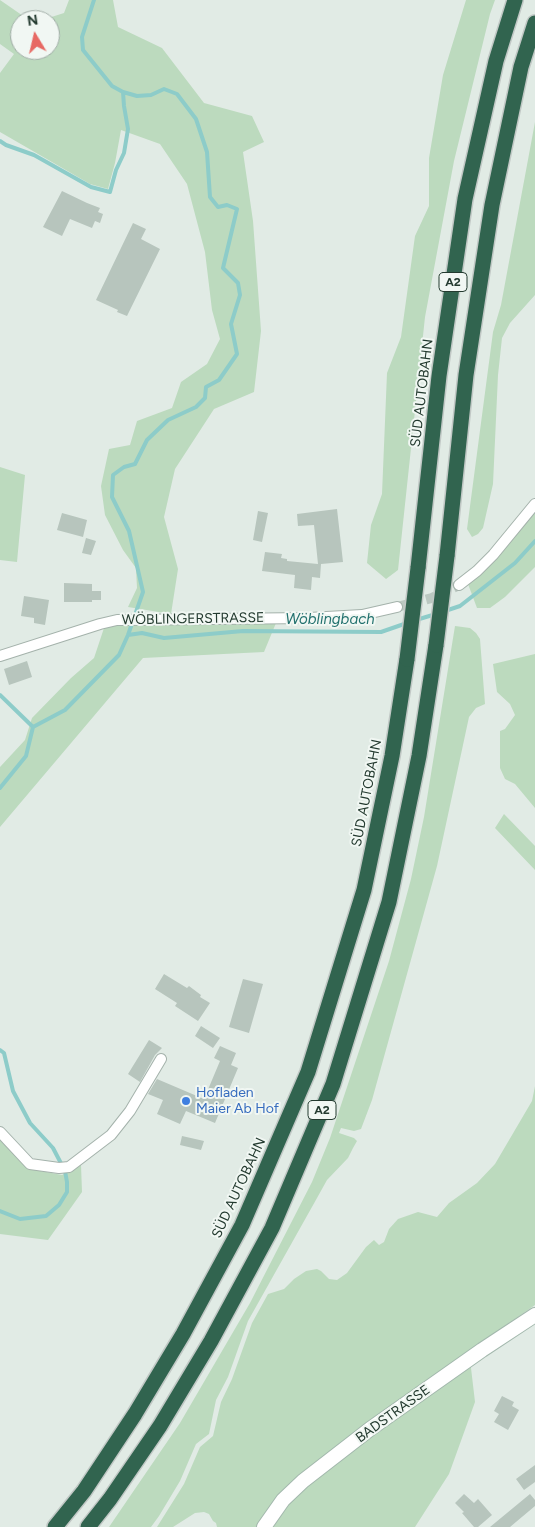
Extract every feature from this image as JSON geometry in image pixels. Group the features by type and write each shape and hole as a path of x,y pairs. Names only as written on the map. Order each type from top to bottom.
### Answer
{"highway":[{"name":"SÜD AUTOBAHN","path":"55,1527 84,1491 135,1414 183,1334 242,1226 308,1072 364,890 392,756 407,659 439,376 466,199 496,61 515,0"},
{"name":"A2","path":"88,1527 160,1426 211,1341 272,1228 333,1084 389,902 419,756 436,646 466,375 492,205 521,67 535,22"}],"street":[{"path":"459,585 494,555 535,504"},
{"name":"WÖBLINGERSTRASSE","path":"0,656 100,624 126,619 309,618 362,615 397,607"},
{"path":"0,1132 30,1164 64,1167 111,1135 130,1111 161,1059"},
{"name":"BADSTRASSE","path":"264,1527 283,1500 332,1458 474,1356 535,1315"}],"green space":[{"path":"0,0 14,10 10,10 10,51 0,44"},
{"path":"69,0 113,0 118,27 162,48 204,103 252,116 264,142 243,152 253,221 261,331 254,392 214,409 175,469 164,517 178,569 171,614 128,607 137,588 136,568 123,550 105,515 101,486 109,449 130,445 137,421 172,408 181,382 207,364 220,339 212,310 205,252 187,184 160,144 121,130 108,189 90,184 0,132 0,73 10,59 60,60 60,14 64,13"},
{"path":"466,0 495,0 454,161 425,317 398,570 386,579 367,563 371,525 382,494 387,373 401,337 415,236 429,206 429,158 443,75"},
{"path":"535,122 535,295 510,323 502,338 498,375 493,484 483,528 472,537 467,529 493,332 501,305"},
{"path":"0,467 25,475 17,562 0,560"},
{"path":"535,511 535,567 505,597 490,608 477,608 468,584 496,557"},
{"path":"120,623 276,623 264,652 143,658 0,827 0,767 25,740 32,718 71,678 94,658 104,628"},
{"path":"455,626 470,628 480,639 485,704 476,708 469,717 437,866 372,1100 361,1129 354,1131 341,1128 339,1133 354,1138 357,1141 348,1158 327,1180 248,1321 228,1377 216,1400 209,1434 196,1444 180,1481 159,1516 151,1527 109,1527 180,1423 250,1303 312,1182 330,1138 389,961 411,879 424,817"},
{"path":"535,654 535,808 515,784 505,779 500,768 500,731 505,729 515,715 510,704 497,692 493,664"},
{"path":"504,814 535,846 535,870 495,828"},
{"path":"535,1086 535,1305 469,1351 475,1402 449,1474 415,1527 217,1527 209,1514 204,1512 195,1513 173,1527 157,1527 184,1484 200,1447 213,1436 221,1402 232,1379 252,1323 268,1294 284,1289 306,1271 317,1269 329,1279 337,1280 347,1273 366,1247 374,1240 379,1245 384,1242 389,1229 398,1219 418,1212 437,1217 449,1203 477,1183 495,1164 532,1101"},
{"path":"0,1139 20,1160 41,1171 62,1175 81,1165 82,1192 48,1240 0,1234"}],"building":[{"path":"62,191 100,208 98,212 103,214 100,223 95,221 92,228 70,219 62,236 43,227"},
{"path":"133,223 146,229 141,239 160,249 127,316 96,300"},
{"path":"337,509 343,562 321,564 320,578 312,577 311,590 294,588 295,575 262,571 265,552 282,554 281,558 287,559 287,561 318,564 314,525 298,526 297,514"},
{"path":"258,511 268,513 262,542 253,540"},
{"path":"62,513 87,520 83,537 57,530"},
{"path":"86,538 96,541 91,555 82,553"},
{"path":"64,583 92,584 92,591 101,591 101,600 92,600 92,602 64,602"},
{"path":"24,596 49,600 45,625 34,623 34,618 21,616"},
{"path":"27,661 32,677 9,685 4,669"},
{"path":"164,974 187,988 189,986 201,995 200,997 210,1003 198,1021 175,1006 177,1003 155,989"},
{"path":"243,979 263,984 249,1033 229,1027"},
{"path":"201,1026 220,1038 213,1048 195,1036"},
{"path":"149,1040 162,1048 155,1055 140,1082 128,1074"},
{"path":"220,1046 236,1053 231,1065 238,1068 215,1123 186,1111 180,1124 157,1114 163,1100 148,1094 157,1079 204,1099 220,1061 214,1058"},
{"path":"182,1136 204,1141 201,1150 180,1145"},
{"path":"502,1396 514,1402 512,1406 519,1410 508,1430 494,1422 499,1414 494,1411"},
{"path":"535,1465 535,1482 524,1490 516,1479"},
{"path":"464,1494 474,1503 478,1499 492,1515 478,1527 474,1527 455,1503"},
{"path":"530,1494 535,1500 535,1506 510,1527 490,1527"}],"waterway":[{"path":"0,788 26,756 33,727 65,710 119,655 128,635 143,592 129,531 112,497 113,475 124,467 135,464 147,440 168,420 196,407 205,398 206,387 219,380 237,354 231,324 240,295 238,283 223,268 237,209 227,205 218,207 210,197 207,152 196,119 177,94 164,89 151,95 137,96 123,92 112,86 83,50 82,37 94,0"},
{"path":"0,141 34,155 91,187 110,192 116,170 124,153 128,129 123,92"},
{"name":"Wöblingbach","path":"445,611 460,606 515,563 535,541"},
{"name":"Wöblingbach","path":"416,620 436,614"},
{"name":"Wöblingbach","path":"128,635 142,633 164,638 243,631 381,632 407,623"},
{"path":"0,695 33,727"},
{"path":"0,1050 4,1053 13,1091 30,1123 53,1148 65,1171 67,1182 67,1192 59,1205 46,1216 20,1219 0,1211"}],"tunnel":[{"path":"397,607 432,598 459,585"}],"place":[{"name":"Hofladen Maier Ab Hof","path":"186,1101"}]}
